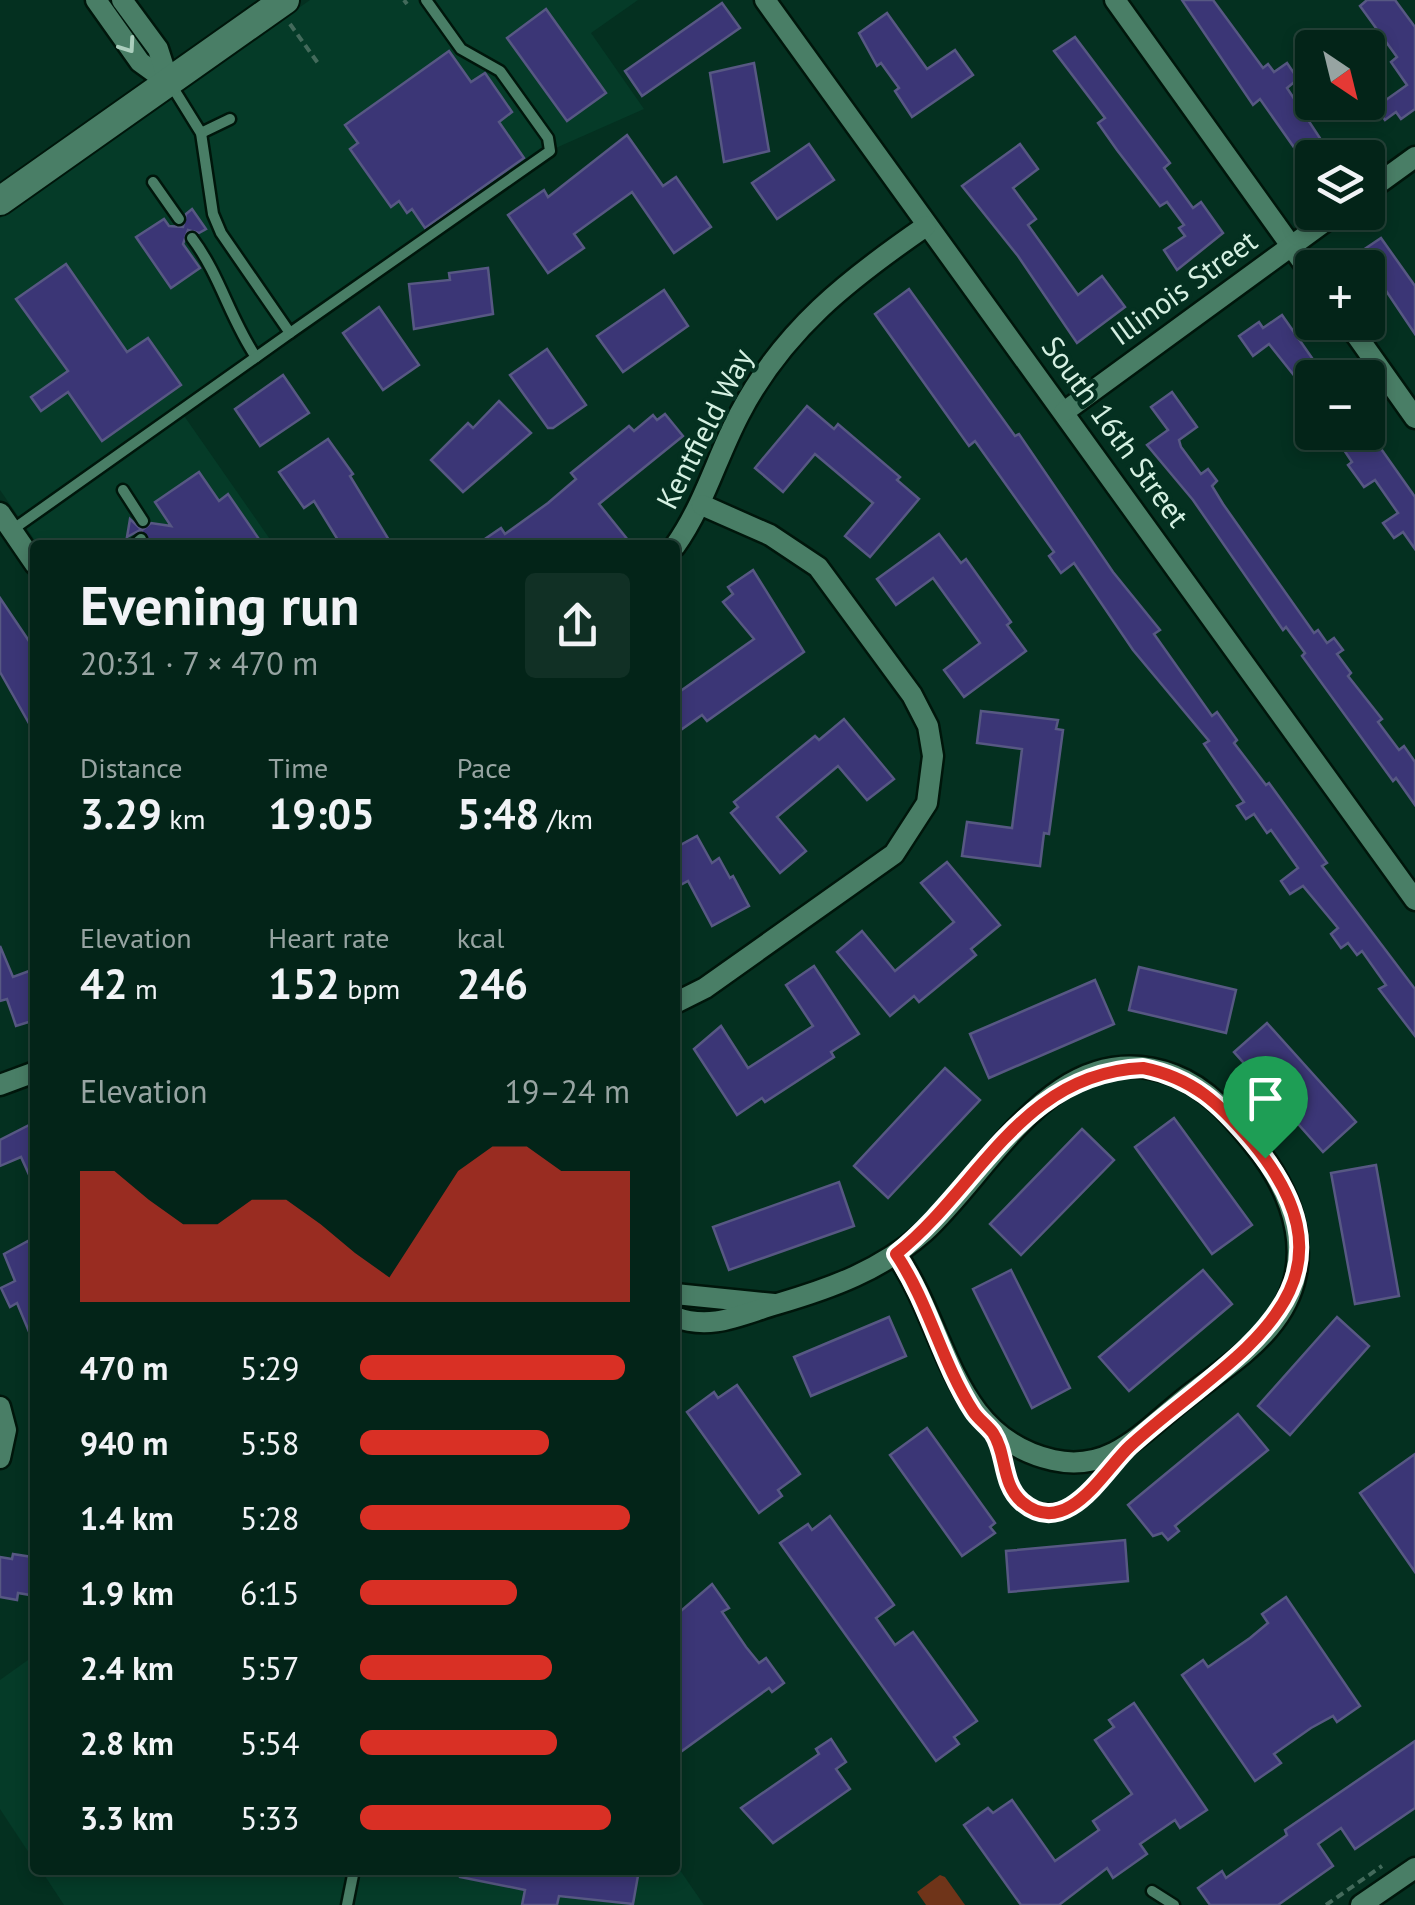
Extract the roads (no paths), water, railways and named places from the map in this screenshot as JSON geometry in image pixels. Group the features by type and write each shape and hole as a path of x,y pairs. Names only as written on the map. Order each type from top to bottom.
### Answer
{"main road":[{"path":"0,201 169,82 288,12"}],"street":[{"path":"96,0 140,62 169,82"},
{"path":"122,0 158,49 169,82"},
{"name":"South 16th Street","path":"765,0 1415,900"},
{"path":"1115,0 1295,250"},
{"path":"1385,179 1415,157"},
{"name":"Kentfield Way","path":"679,540 702,505 738,418 761,375 794,332 852,277 926,226"},
{"name":"Illinois Street","path":"1064,412 1314,230"},
{"path":"1359,340 1415,418"},
{"path":"680,1000 705,988 894,854 919,821 932,779 928,726 912,694 833,584 788,545 702,505"},
{"path":"6,522 30,557"},
{"path":"680,1318 708,1324 854,1279 896,1254 947,1208 1014,1127 1076,1082 1107,1069 1143,1068 1190,1082 1222,1106 1265,1158 1288,1199 1300,1246 1286,1302 1258,1340 1126,1449 1102,1459 1059,1462 1026,1454 995,1435 974,1412 922,1297 896,1254"},
{"path":"0,1085 30,1074"},
{"path":"680,1294 776,1304"},
{"path":"0,1407 6,1430 0,1458"},
{"path":"1361,1905 1415,1868"}],"lane":[{"path":"6,522 256,357 550,151 548,138 500,71 471,58 426,0"},
{"path":"169,82 201,133 214,214 221,233 290,332"},
{"path":"201,133 230,119"},
{"path":"153,182 179,218"},
{"path":"192,238 214,268 235,327 256,357"},
{"path":"123,490 143,521"},
{"path":"995,1435 1010,1488 1024,1504 1042,1511 1064,1509 1081,1500 1097,1488 1126,1449"},
{"path":"347,1905 353,1875"},
{"path":"1156,1905 1152,1892 1174,1905"}]}
